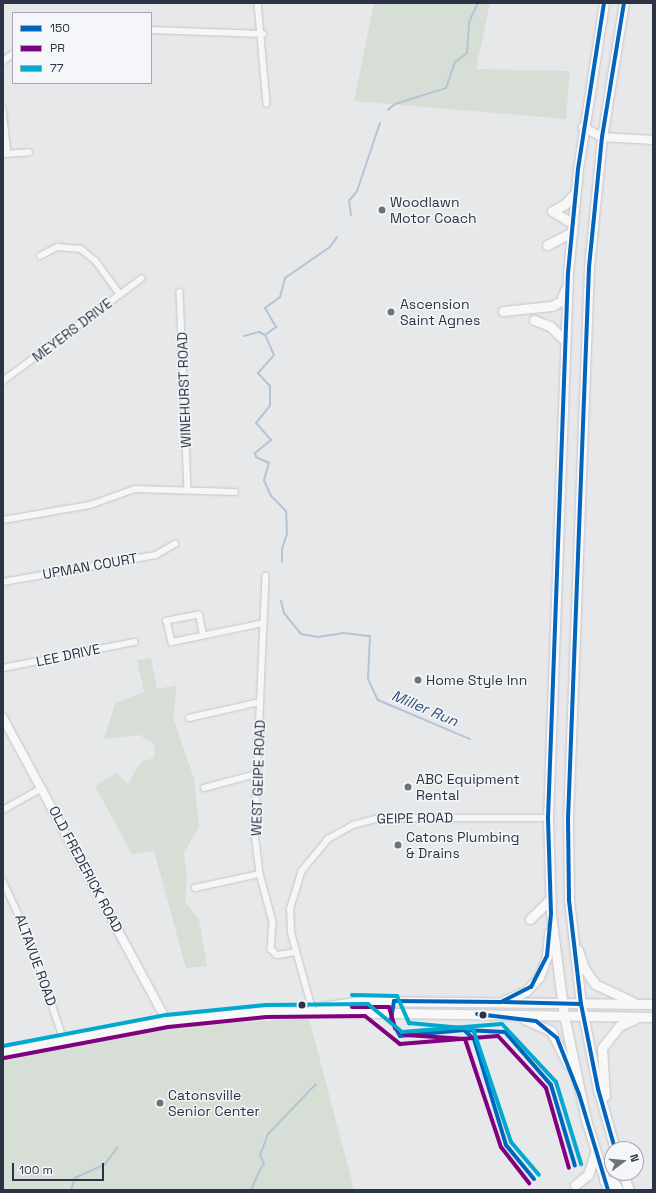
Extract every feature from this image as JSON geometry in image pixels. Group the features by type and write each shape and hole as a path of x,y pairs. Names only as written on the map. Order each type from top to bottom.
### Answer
{"main road":[{"path":"604,3 583,127 575,191 568,273 548,818 551,914 562,1004 579,1094 604,1180"},
{"path":"612,1141 582,1016 571,928 568,795 586,320 602,137 624,3"},
{"path":"572,223 552,211 565,204 575,191"},
{"path":"547,245 571,233"},
{"path":"503,311 557,304 564,297 568,273"},
{"path":"534,320 550,326 565,341"},
{"path":"530,919 550,900"},
{"path":"501,1002 526,991 539,977 547,956 551,914"},
{"path":"571,928 590,979 606,991 640,1004"},
{"path":"312,1009 343,1002 653,1004"},
{"path":"3,1052 167,1021 312,1009 653,1017"},
{"path":"493,1014 536,1021 551,1031 561,1046 579,1094"},
{"path":"613,1141 601,1072 602,1048 619,1026 638,1017"},
{"path":"576,1185 588,1175 595,1151"},
{"path":"608,1181 613,1182 619,1190"}],"street":[{"path":"258,3 263,34 267,104"},
{"path":"152,30 263,34"},
{"path":"3,61 12,55"},
{"path":"3,109 6,154 29,152"},
{"path":"583,127 602,137 653,140"},
{"path":"40,256 58,247 82,249 96,261 120,294"},
{"name":"MEYERS DRIVE","path":"3,381 141,280"},
{"name":"WINEHURST ROAD","path":"180,292 188,489"},
{"path":"3,520 90,504 135,489 188,489 235,492"},
{"name":"UPMAN COURT","path":"3,582 156,554 175,544"},
{"name":"WEST GEIPE ROAD","path":"266,576 254,816 260,874 274,922 271,949 277,954 296,952"},
{"path":"203,635 199,615 168,621 172,642 264,623"},
{"name":"LEE DRIVE","path":"3,668 134,642"},
{"path":"190,718 260,702"},
{"name":"OLD FREDERICK ROAD","path":"3,718 167,1021"},
{"path":"204,788 256,774"},
{"path":"3,810 42,788"},
{"name":"GEIPE ROAD","path":"312,1009 296,952 290,922 296,885 317,849 340,831 379,818 548,818"},
{"path":"195,888 260,874"},
{"name":"ALTAVUE ROAD","path":"3,881 30,939 64,1040"}],"shaded area":[{"path":"374,3 490,3 476,69 570,71 566,119 354,101"},
{"path":"151,658 157,689 177,685 173,718 194,778 199,827 184,853 187,876 185,902 199,920 207,966 186,968 154,851 132,854 95,786 116,773 128,784 141,762 154,758 155,744 139,735 104,739 115,703 144,692 137,660"},
{"path":"309,1018 354,1190 3,1190 3,1054 148,1028"}],"waterway":[{"name":"Miller Run","path":"388,110 395,104 446,88 455,62 467,53 469,22 478,3"},
{"name":"Miller Run","path":"351,215 349,201 357,191 380,123"},
{"name":"Miller Run","path":"282,562 282,549 287,534 286,511 271,496 264,480 269,463 256,457 255,453 271,440 256,423 270,406 270,386 258,373 274,355 265,335 276,327 265,308 280,297 285,278 330,247 337,237"},
{"path":"244,336 259,332 265,335"},
{"name":"Miller Run","path":"281,601 284,613 301,634 318,637 344,633 370,636 368,679 378,700 470,739"},
{"path":"260,1170 264,1163 260,1155 268,1134 316,1084"},
{"path":"71,1190 75,1178 105,1164 118,1147"},
{"path":"251,1190 259,1172"}],"transit line":[{"name":"150","path":"394,1001 501,1002 531,987 547,956 551,914 548,818 568,273 578,169 604,3"},
{"name":"150","path":"613,1141 598,1089 581,1004 569,900 568,819 589,267 602,137 624,3"},
{"name":"77","path":"352,995 397,996 409,1023 473,1029 511,1142 539,1175"},
{"name":"150","path":"394,1001 391,1019 400,1036 464,1030 505,1032 551,1085 575,1166"},
{"name":"150","path":"504,1002 581,1004"},
{"name":"77","path":"3,1046 166,1015 266,1005 368,1004 402,1032 502,1024 556,1082 581,1164"},
{"name":"PR","path":"352,1007 389,1007 395,1028 406,1035 465,1039 501,1147 529,1183"},
{"name":"150","path":"477,1014 536,1021 557,1038 579,1094 608,1190"},
{"name":"PR","path":"4,1058 168,1027 266,1017 365,1016 400,1044 498,1036 546,1088 569,1168"},
{"name":"150","path":"464,1030 474,1039 506,1145 534,1179"}],"place":[{"name":"Woodlawn Motor Coach","path":"382,210"},
{"name":"Ascension Saint Agnes","path":"391,312"},
{"name":"Home Style Inn","path":"418,680"},
{"name":"ABC Equipment Rental","path":"408,787"},
{"name":"Catons Plumbing & Drains","path":"398,845"},
{"name":"Catonsville Senior Center","path":"160,1103"}]}
